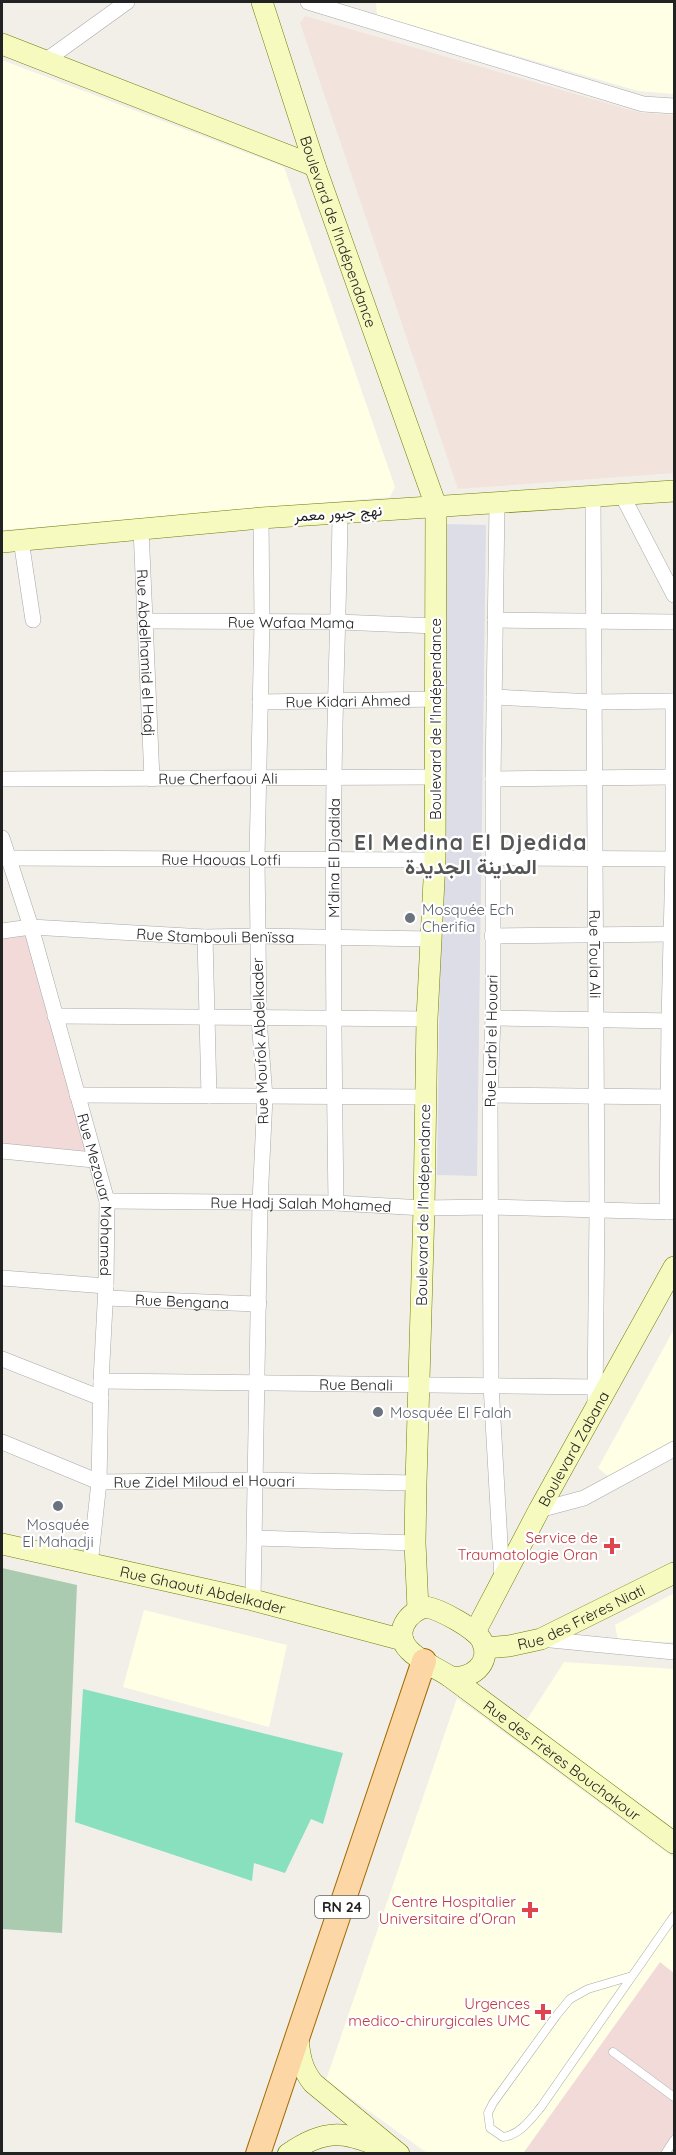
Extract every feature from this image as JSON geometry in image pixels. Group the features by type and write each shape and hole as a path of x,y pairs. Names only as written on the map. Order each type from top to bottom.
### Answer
{"main road":[{"name":"RN 24","path":"258,2154 424,1661"}],"street":[{"path":"45,61 127,2"},
{"name":"Boulevard de l'Indépendance","path":"262,2 315,166 436,507 435,860 424,1097 424,1208 415,1543 418,1609"},
{"path":"308,2 643,104 675,106"},
{"path":"2,44 315,166"},
{"name":"نهج جبور معمر","path":"11,541 261,518 675,491"},
{"path":"622,495 675,595"},
{"name":"Rue Toula Ali","path":"593,498 597,1211 603,1385"},
{"name":"Rue Larbi el Houari","path":"497,504 493,779 493,1018 490,1095 491,1385 502,1579"},
{"name":"M'dina El Djadida","path":"336,1203 333,1018 334,779 340,513"},
{"name":"Rue Moufok Abdelkader","path":"254,1600 260,1202 265,1097 259,1019 257,858 262,621 261,518"},
{"name":"Rue Abdelhamid el Hadj","path":"141,530 152,779"},
{"path":"11,541 33,620"},
{"path":"495,620 675,622"},
{"name":"Rue Wafaa Mama","path":"145,621 339,622 435,626"},
{"path":"494,697 594,702 674,701 671,1212"},
{"name":"Rue Kidari Ahmed","path":"260,702 436,699"},
{"name":"Rue Cherfaoui Ali","path":"2,779 436,777"},
{"path":"493,779 594,780 674,777"},
{"name":"Rue Mezouar Mohamed","path":"2,838 31,927 107,1202 99,1482 90,1565"},
{"name":"Rue Haouas Lotfi","path":"7,858 435,860"},
{"path":"493,858 674,859"},
{"name":"Rue Stambouli Benïssa","path":"2,931 31,927 205,937 431,939"},
{"path":"492,936 673,934"},
{"path":"205,937 209,1096"},
{"path":"55,1016 427,1019"},
{"path":"493,1018 672,1021"},
{"path":"77,1095 424,1097"},
{"path":"490,1095 671,1097"},
{"path":"2,1151 94,1160"},
{"name":"Rue Hadj Salah Mohamed","path":"107,1202 336,1203 424,1208 491,1207 671,1212"},
{"name":"Boulevard Zabana","path":"480,1640 502,1579 595,1410 603,1385 675,1267"},
{"name":"Rue Bengana","path":"2,1278 106,1292 259,1304"},
{"path":"2,1359 101,1398"},
{"name":"Rue Benali","path":"101,1381 603,1385"},
{"name":"Rue Zidel Miloud el Houari","path":"2,1442 99,1482 256,1480 416,1483"},
{"path":"539,1510 584,1498 675,1449"},
{"path":"255,1538 415,1543"},
{"name":"Rue Ghaouti Abdelkader","path":"2,1544 254,1600 403,1640"},
{"name":"Rue des Frères Niati","path":"480,1640 509,1646 541,1639 675,1573"},
{"path":"426,1607 436,1609 480,1640 484,1658 480,1666 466,1677 456,1678 408,1650 403,1640 404,1623 409,1615 418,1609 426,1607"},
{"path":"541,1639 675,1652"},
{"name":"Rue des Frères Bouchakour","path":"449,1676 675,1843"},
{"path":"298,2040 304,2072 313,2083 397,2154"},
{"path":"288,2154 314,2139 338,2133 397,2154"}],"lane":[{"path":"632,1976 588,1989 570,2000 493,2103 488,2114 490,2128 503,2136 510,2136 525,2125 541,2107 675,1916"},
{"path":"613,2052 675,2097"},
{"path":"665,2154 675,2139"}],"shaded area":[{"path":"376,2 674,2 674,94 638,91 377,15"},
{"path":"305,16 641,113 674,115 674,473 458,489 300,23"},
{"path":"2,60 284,167 395,487 390,497 2,530"},
{"path":"446,524 486,525 477,1176 437,1175"},
{"path":"31,927 94,1160 2,1153 2,931"},
{"path":"674,1329 674,1440 609,1477 598,1468"},
{"path":"2,1568 77,1585 62,1933 2,1929"},
{"path":"674,1593 674,1642 618,1641 615,1625"},
{"path":"144,1610 287,1645 269,1727 123,1687"},
{"path":"564,1662 674,1669 674,1829 526,1721"},
{"name":"Centre Hospitalier Universitaire d'Oran","path":"457,1698 674,1858 674,1973 660,1962 523,2153 427,2153 326,2080"},
{"path":"660,1962 674,1973 674,2153 523,2154"}],"green space":[{"path":"83,1689 343,1753 323,1824 311,1819 285,1873 254,1863 252,1881 75,1822"}],"place":[{"name":"Mosquée Ech Cherifia","path":"410,918"},
{"name":"Mosquée El Falah","path":"378,1412"},
{"name":"Mosquée El Mahadji","path":"58,1506"},
{"name":"Service de Traumatologie Oran","path":"612,1546"},
{"name":"Centre Hospitalier Universitaire d'Oran","path":"530,1910"},
{"name":"Urgences medico-chirurgicales UMC","path":"543,2012"}],"district":[{"name":"El Medina El Djedida المدينة الجديدة","path":"471,854"}]}
